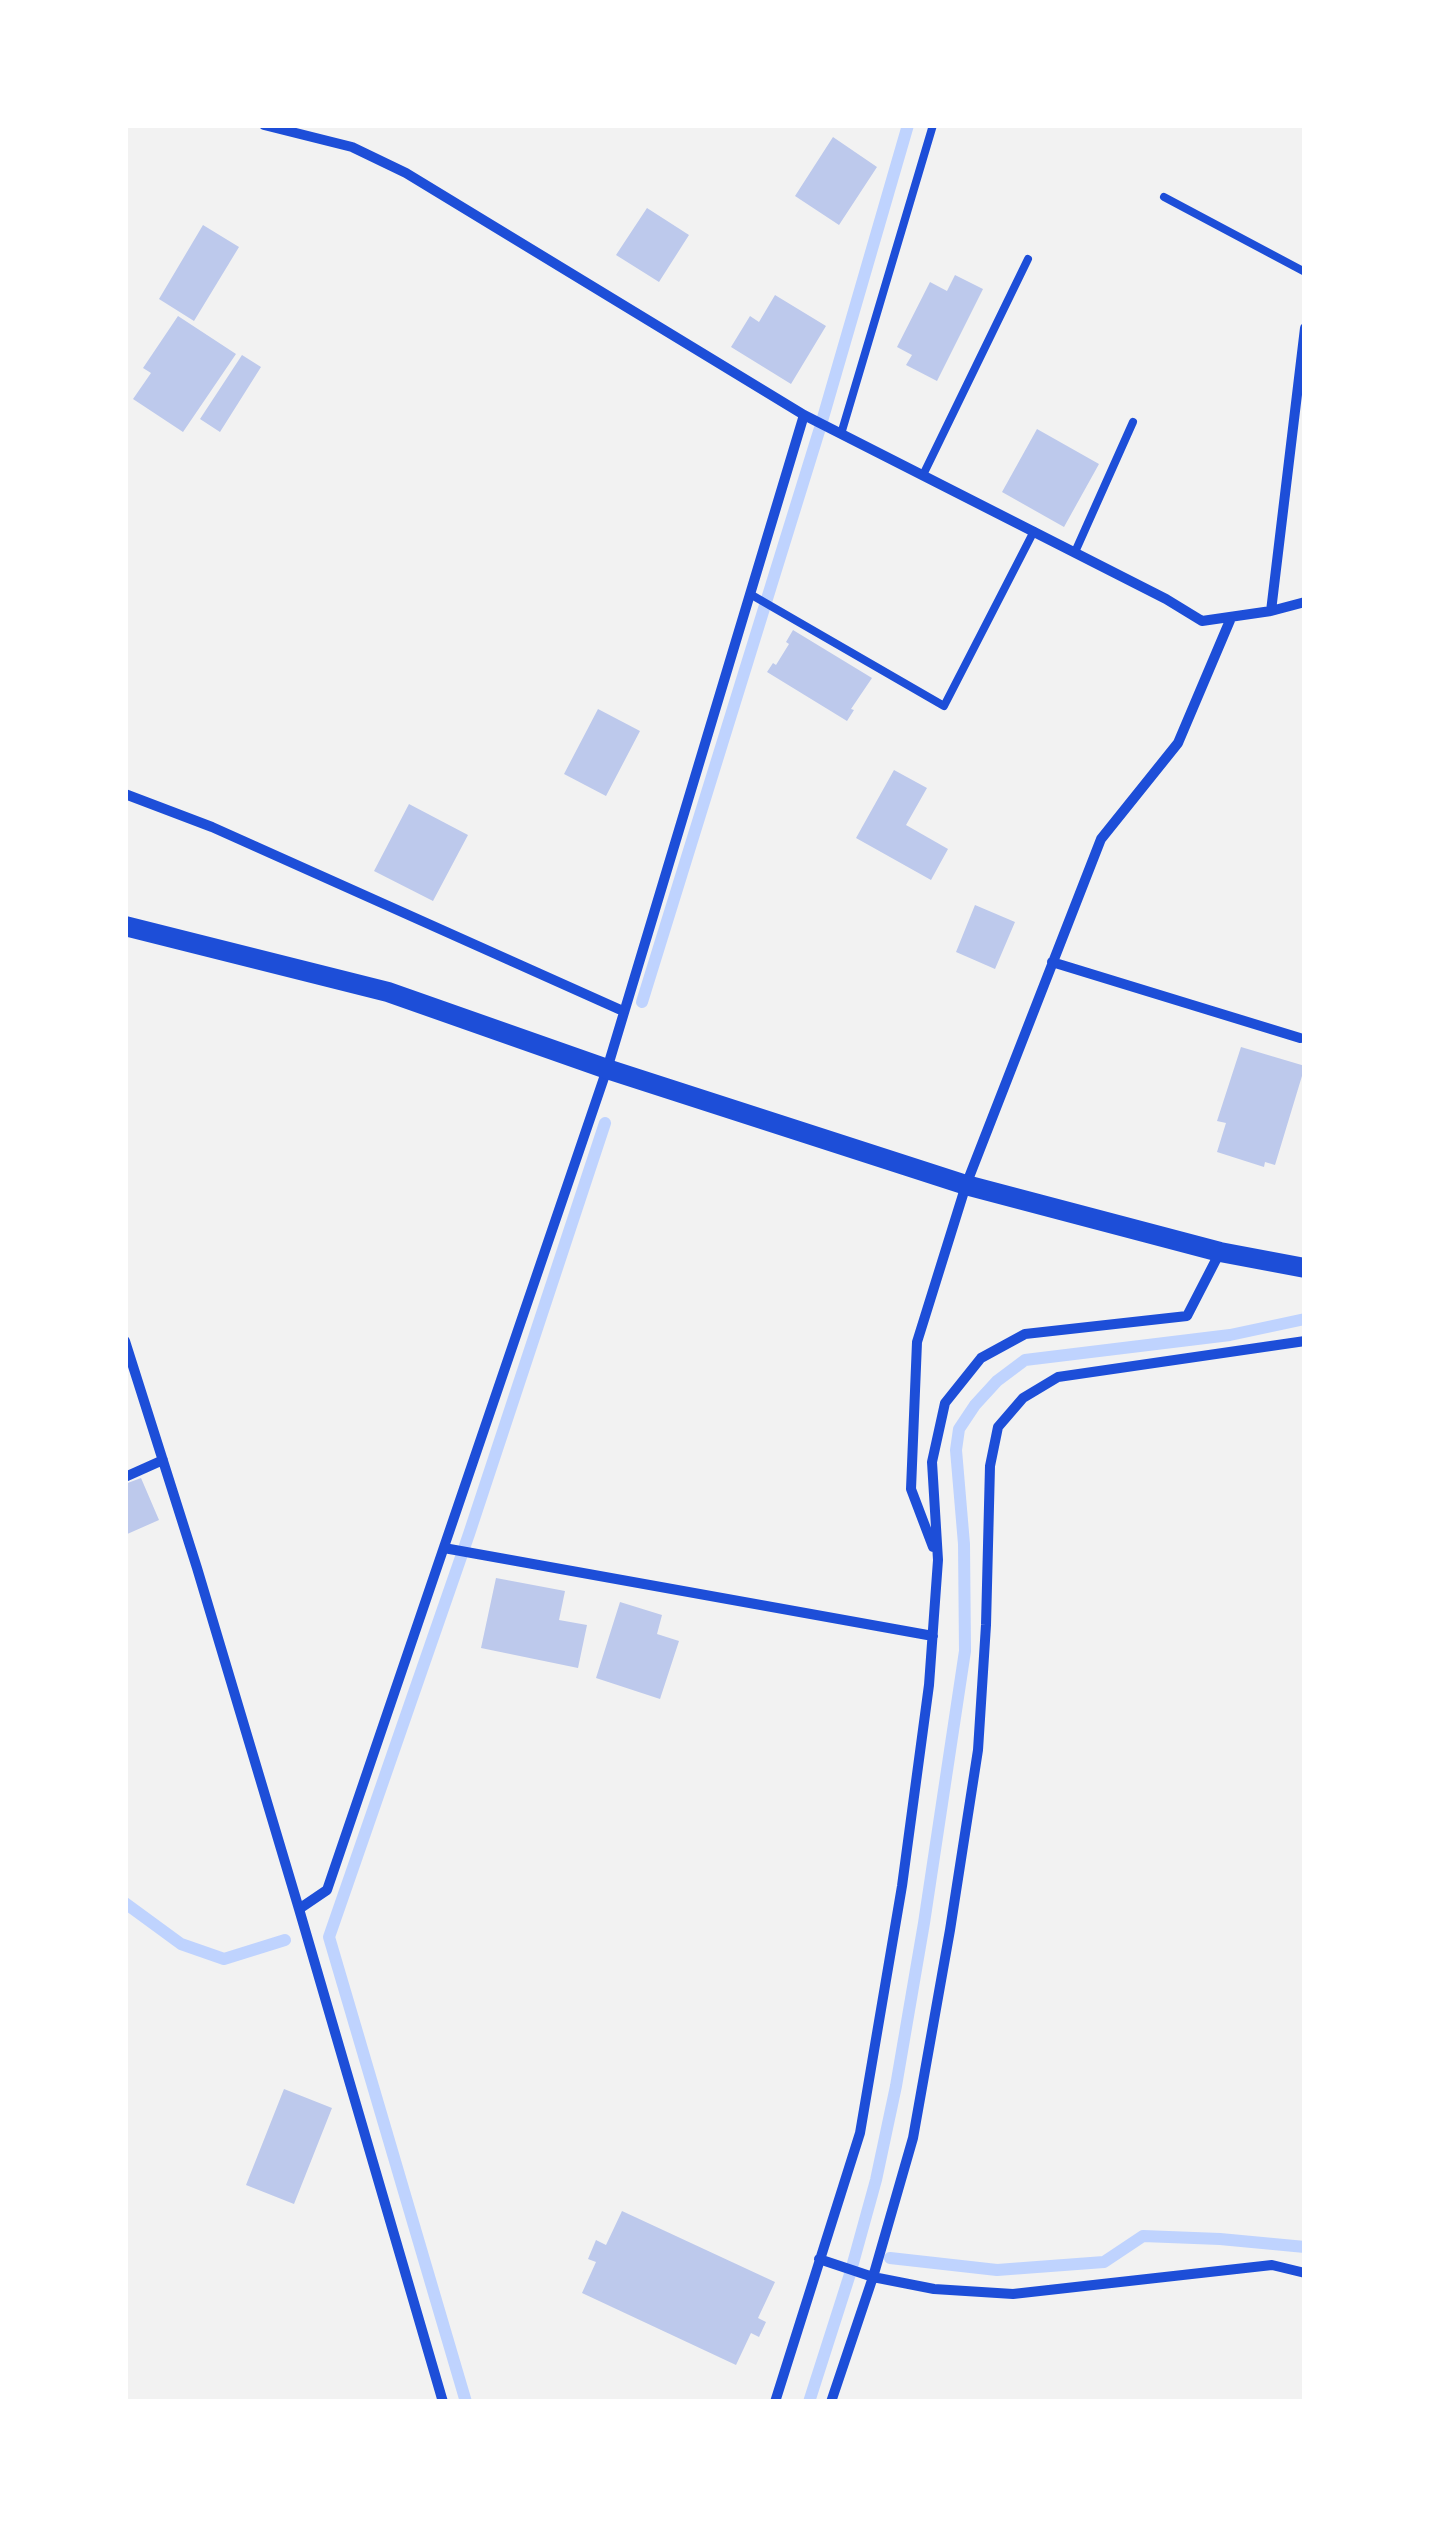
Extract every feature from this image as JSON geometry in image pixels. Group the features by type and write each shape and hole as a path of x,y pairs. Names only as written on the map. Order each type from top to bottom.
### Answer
{"main road":[{"path":"125,926 388,992 966,1185 1220,1252 1305,1268"}],"street":[{"path":"264,125 352,147 406,173 804,415 1202,621 1305,602"},
{"path":"1271,611 1305,328"},
{"path":"299,1909 327,1890 450,1549 607,1068 804,415"},
{"path":"938,1560 911,1488 918,1342 966,1185 1101,839 1178,743 1231,618"},
{"path":"125,794 212,826 623,1011"},
{"path":"1052,962 1300,1038"},
{"path":"775,2402 860,2133 902,1886 929,1685 938,1560 932,1462 945,1403 982,1358 1025,1334 1186,1316 1220,1252"},
{"path":"125,1340 299,1909 443,2402"},
{"path":"831,2402 867,2274 913,2138 950,1930 978,1750 990,1466 998,1427 1023,1398 1058,1377 1305,1341"},
{"path":"125,1477 163,1460"},
{"path":"450,1549 933,1636"},
{"path":"819,2259 934,2289 1013,2294 1272,2264 1305,2273"}],"lane":[{"path":"841,434 933,125"},
{"path":"1164,197 1305,272"},
{"path":"923,476 1028,259"},
{"path":"1075,552 1133,422"},
{"path":"749,594 944,706 1034,531"}],"building":[{"path":"833,137 877,167 839,225 795,196"},
{"path":"647,208 689,235 659,282 616,255"},
{"path":"203,225 239,247 194,321 159,299"},
{"path":"955,275 983,289 937,381 906,365 912,355 897,347 930,282 947,291"},
{"path":"775,295 826,326 791,384 731,347 750,316 759,322"},
{"path":"178,316 236,354 183,432 133,399 151,373 143,368"},
{"path":"242,355 261,367 220,432 200,419"},
{"path":"1037,429 1099,464 1064,527 1002,492"},
{"path":"793,630 872,678 847,721 767,672 789,644 786,642"},
{"path":"598,709 640,731 606,796 564,774"},
{"path":"894,770 927,788 906,825 948,849 931,880 856,838"},
{"path":"409,804 468,835 433,901 374,871"},
{"path":"975,905 1015,922 995,969 956,952"},
{"path":"1241,1047 1305,1066 1275,1165 1265,1162 1264,1167 1217,1152 1226,1123 1217,1121"},
{"path":"141,1478 159,1520 125,1535 125,1484"},
{"path":"496,1578 565,1591 559,1620 587,1625 578,1668 481,1648"},
{"path":"620,1602 662,1615 657,1634 679,1641 660,1699 596,1678"},
{"path":"284,2089 332,2108 294,2204 246,2185"},
{"path":"622,2211 775,2282 758,2318 766,2322 759,2337 751,2333 736,2365 582,2293 596,2262 588,2259 596,2240 606,2245"}],"waterway":[{"path":"642,1002 820,428 908,125"},
{"path":"466,2402 329,1937 469,1534 605,1123"},
{"path":"809,2402 876,2180 924,1923 965,1651 964,1544 956,1450 959,1429 997,1381 1025,1360 1230,1335 1305,1319"},
{"path":"125,1903 181,1944 224,1959 285,1940"},
{"path":"890,2258 997,2270 1104,2262 1143,2236 1305,2247"}]}
